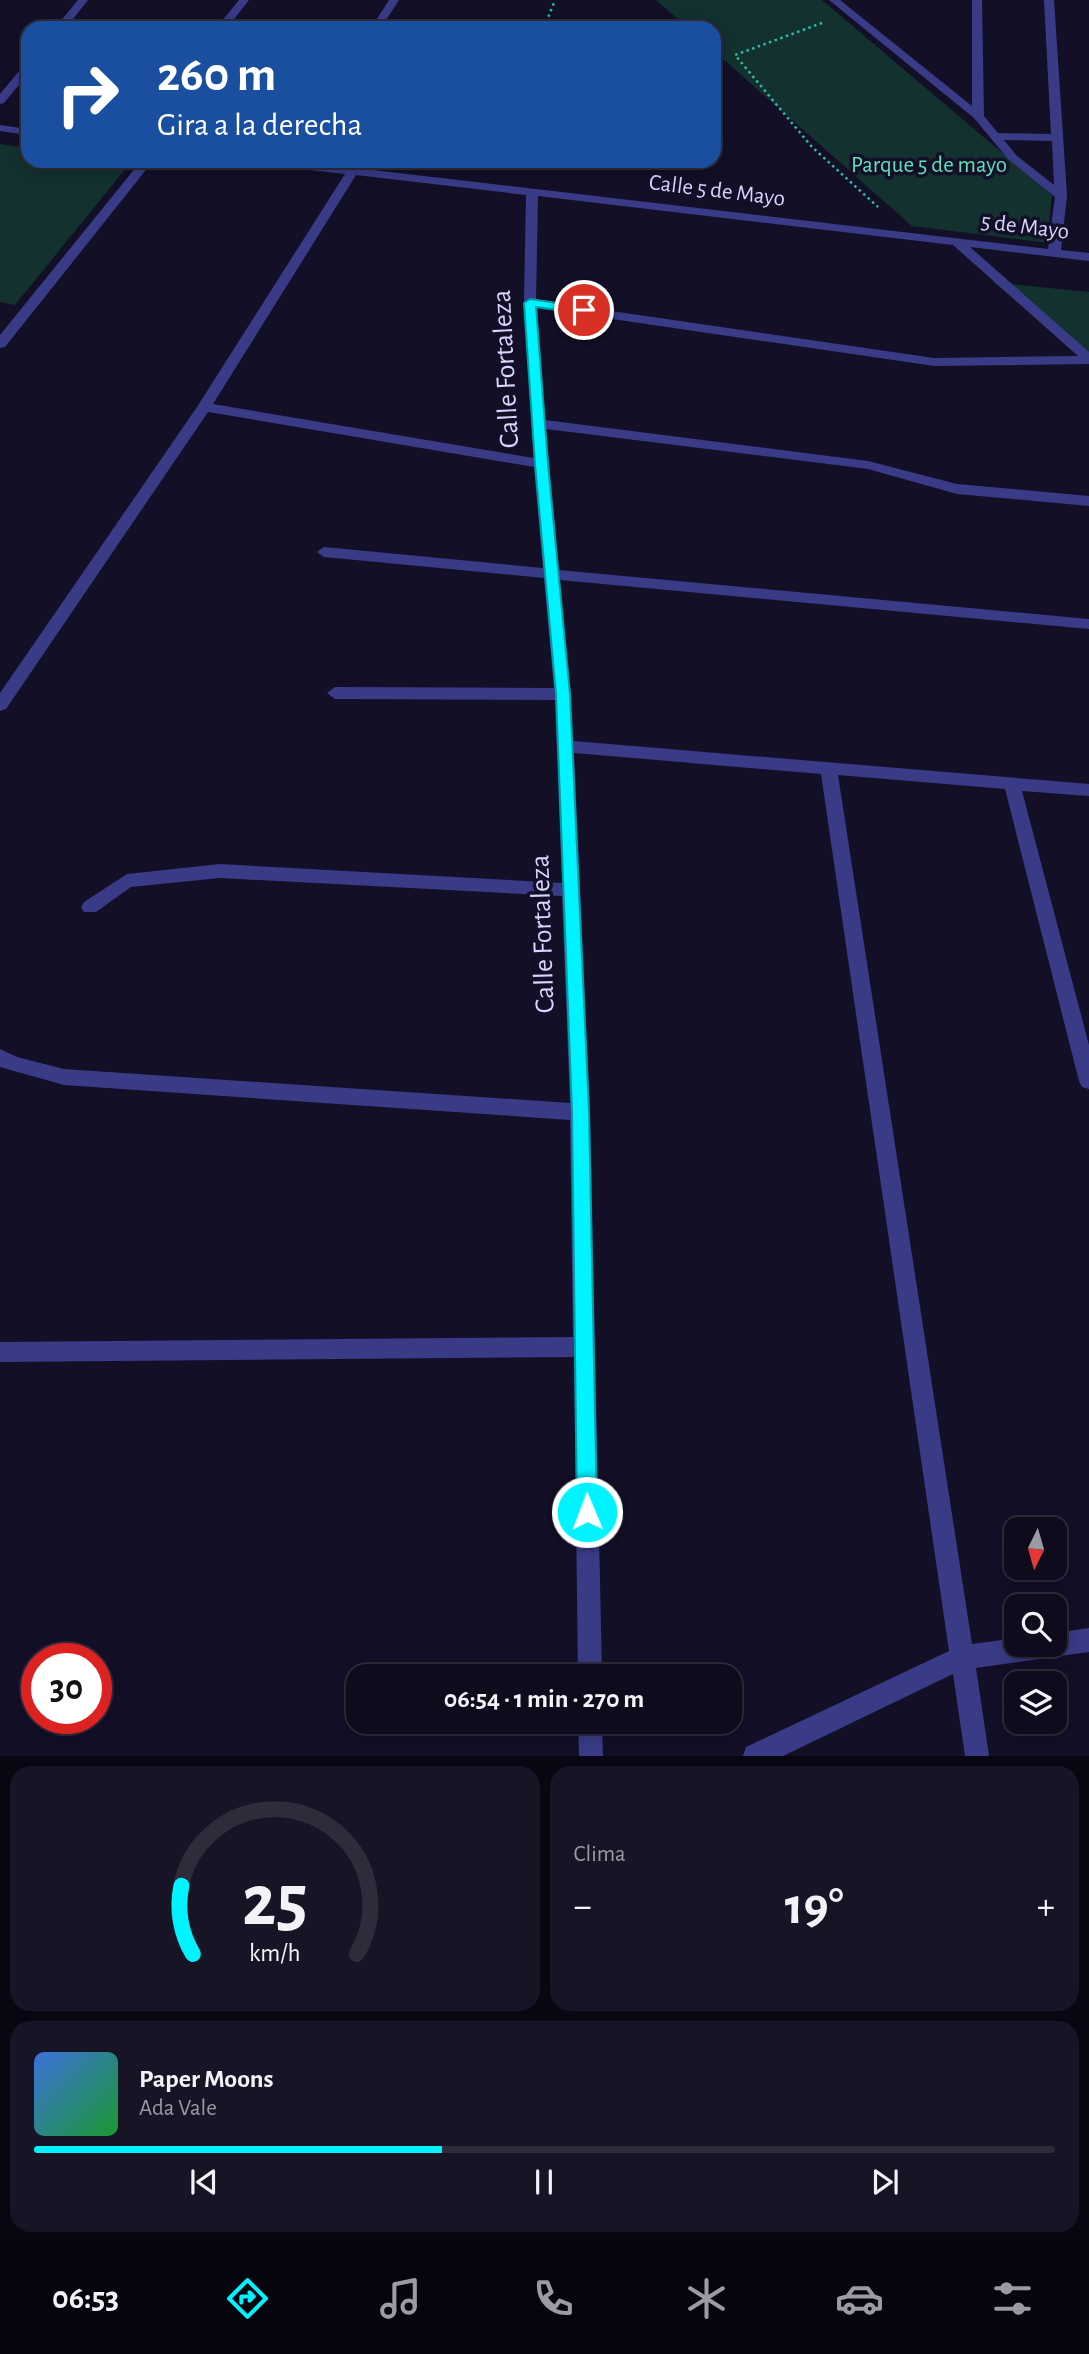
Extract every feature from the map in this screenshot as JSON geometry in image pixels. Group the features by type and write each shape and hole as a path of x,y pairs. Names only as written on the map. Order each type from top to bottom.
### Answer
{"street":[{"path":"66,21 83,0"},
{"path":"227,21 244,0"},
{"path":"380,21 394,0"},
{"path":"834,0 978,116 1012,157 1061,196"},
{"path":"977,0 978,116"},
{"path":"1049,0 1061,196 1054,253"},
{"path":"0,101 21,76"},
{"path":"0,128 21,131"},
{"path":"995,136 1058,138"},
{"path":"0,344 141,168"},
{"name":"Calle 5 de Mayo","path":"328,168 956,240"},
{"path":"0,705 204,407 352,172"},
{"name":"Calle Fortaleza","path":"532,191 530,303 541,464 563,694 580,1112 590,1664"},
{"path":"956,240 1089,360"},
{"name":"5 de Mayo","path":"956,240 1089,257"},
{"path":"530,303 934,362 1089,360"},
{"path":"204,407 541,464"},
{"path":"539,424 868,465 957,489 1089,501"},
{"path":"324,552 1089,624"},
{"path":"335,693 563,694"},
{"path":"565,746 1089,790"},
{"path":"828,767 976,1755"},
{"path":"1012,783 1089,1081"},
{"path":"90,907 127,881 220,871 571,890"},
{"path":"0,1057 12,1064 64,1077 580,1112"},
{"path":"0,1352 584,1347"},
{"path":"1067,1643 1089,1640"},
{"path":"755,1755 960,1658 1004,1652"},
{"path":"590,1734 591,1755"}],"path":[{"path":"547,21 555,0"},
{"path":"849,13 735,55 812,148 909,234"}],"green space":[{"name":"Parque 5 de mayo","path":"656,0 822,0 1052,195 1047,243 912,226 721,57 721,21 680,21"},
{"path":"0,144 21,147 21,168 126,168 15,305 0,302"},
{"path":"993,282 1089,292 1089,353"}],"route":[{"path":"584,310 530,303 541,464 563,694 580,1112 587,1512"}]}
